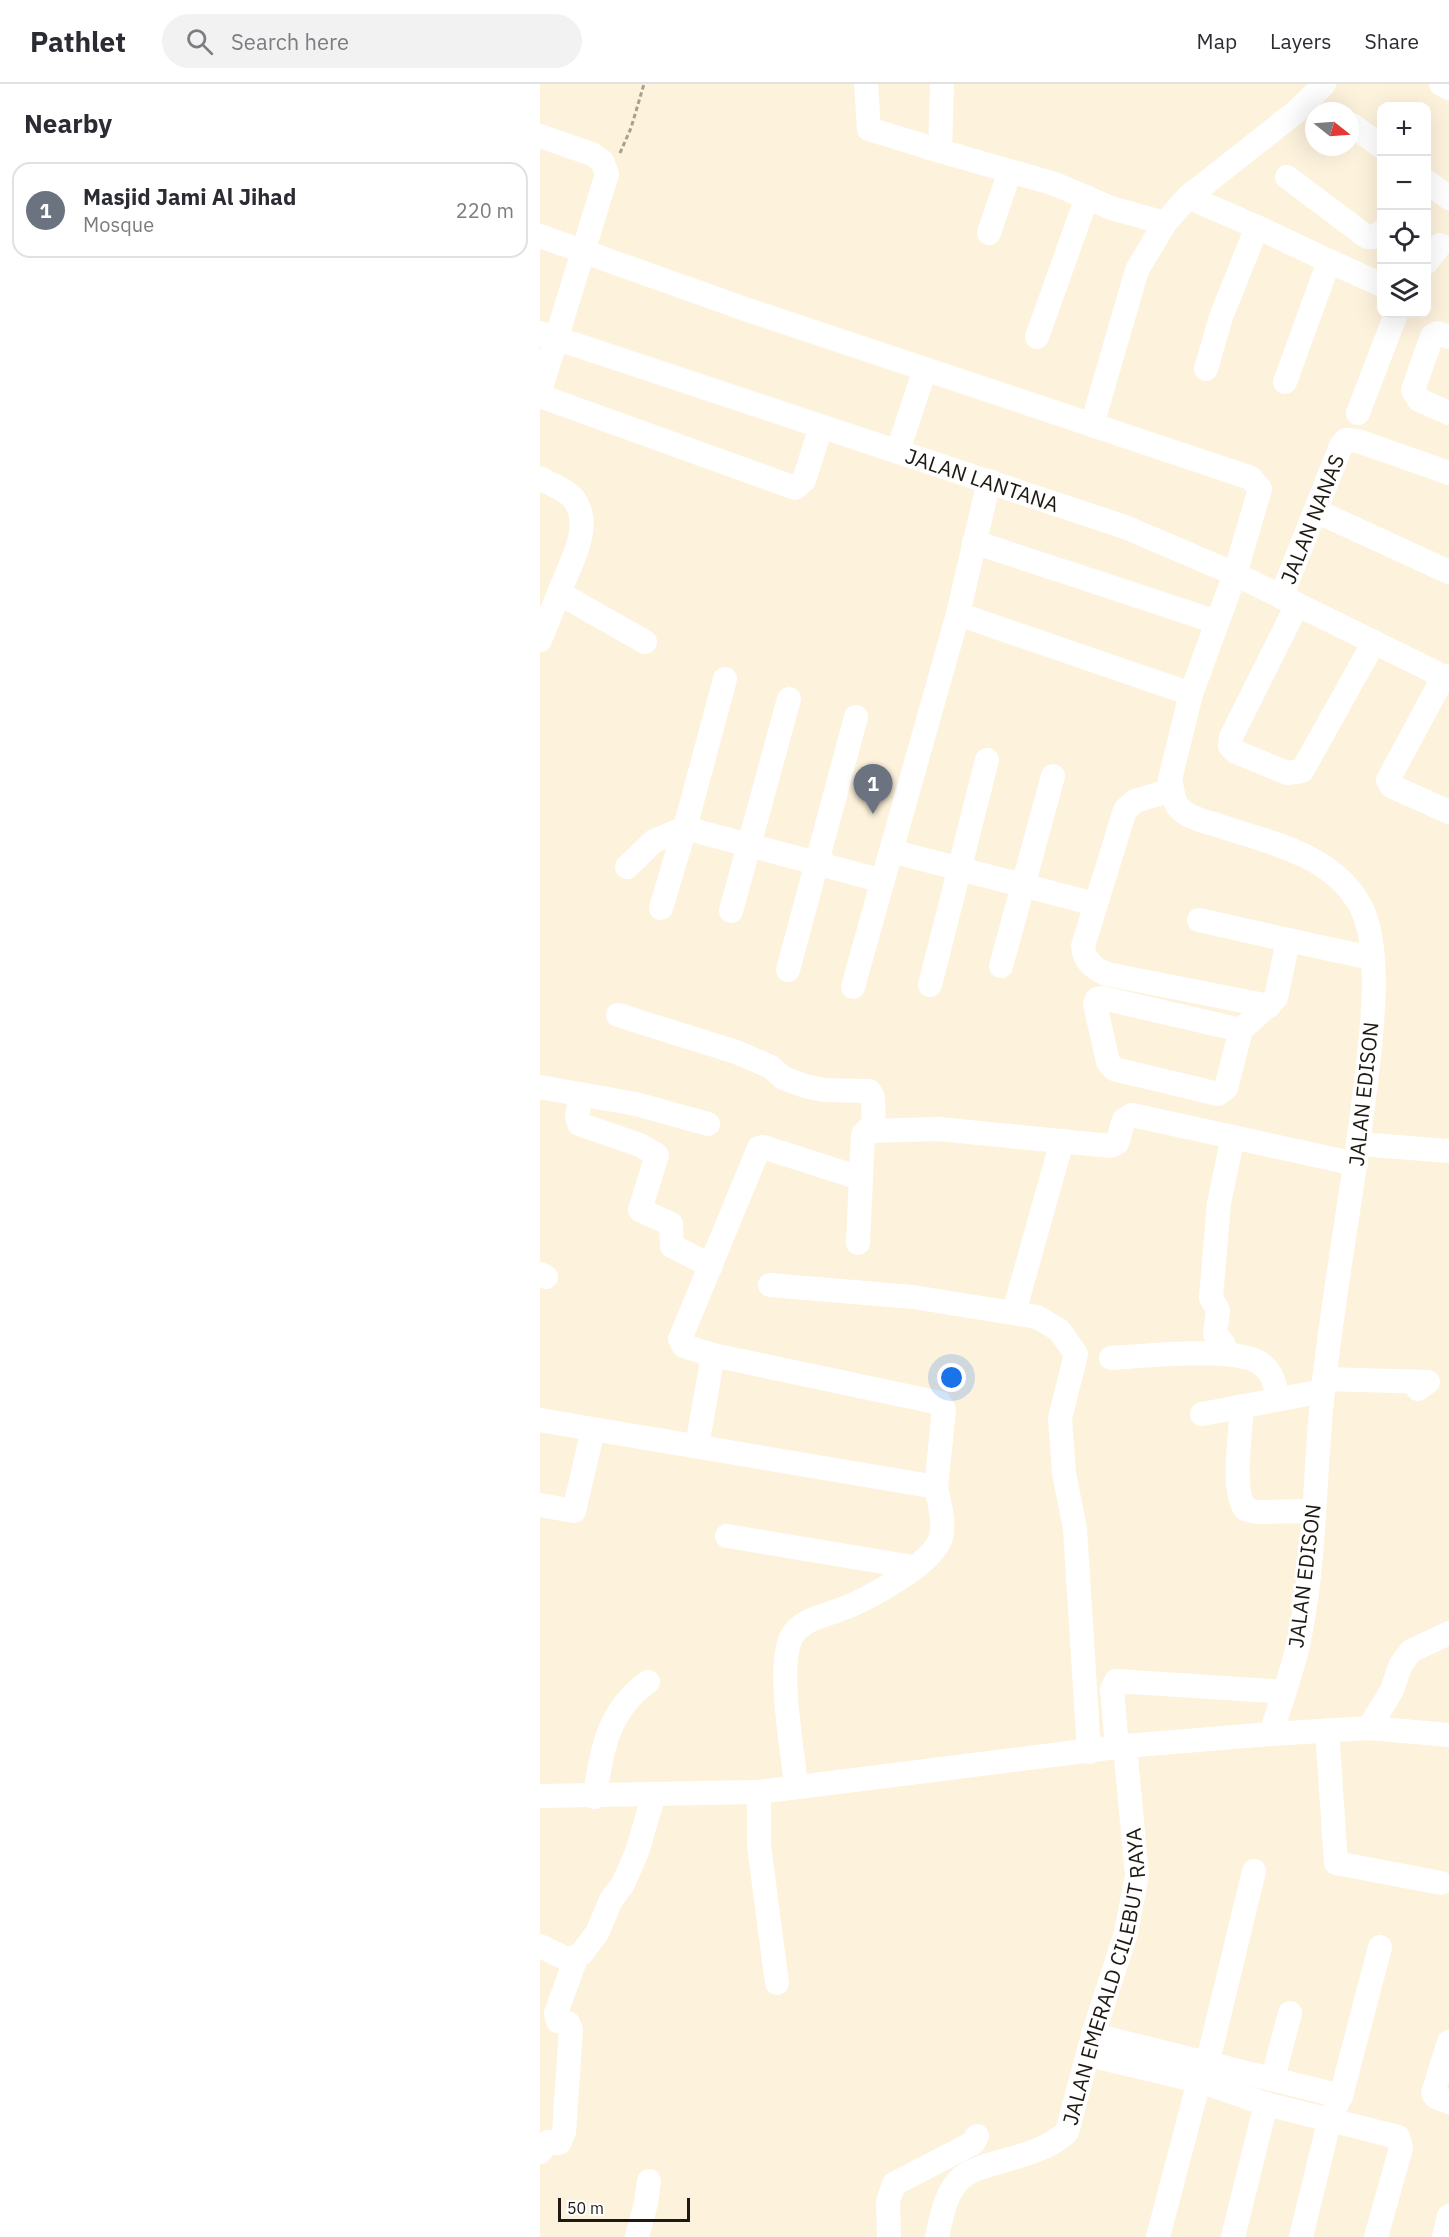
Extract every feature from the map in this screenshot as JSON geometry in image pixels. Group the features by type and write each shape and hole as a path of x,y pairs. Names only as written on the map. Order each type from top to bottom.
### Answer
{"street":[{"path":"866,84 868,129 1010,171 1087,197 1111,208 1165,223"},
{"path":"940,151 942,84"},
{"path":"1092,425 1135,276 1165,223 1188,197 1298,111 1324,84"},
{"path":"1441,84 1449,88"},
{"path":"1359,130 1377,143"},
{"path":"540,136 592,154 602,161 607,174 582,250 548,336 540,391"},
{"path":"989,233 1010,171"},
{"path":"1287,177 1367,237 1377,236"},
{"path":"1431,185 1449,198"},
{"path":"1036,337 1087,197"},
{"path":"1188,197 1257,226 1377,283"},
{"path":"1206,369 1221,317 1257,226"},
{"path":"540,236 745,309 1251,478 1257,483 1260,496 1235,574 1191,694 1170,779 1172,790 1135,801 1127,806 1083,946 1086,959 1095,968 1107,974 1269,1006"},
{"path":"1285,382 1329,261"},
{"path":"1358,413 1394,318"},
{"path":"1449,337 1437,333 1432,336 1413,390 1419,400 1449,413"},
{"name":"JALAN LANTANA","path":"548,336 1125,527 1235,574 1447,678"},
{"path":"898,451 925,369"},
{"path":"540,396 795,488 804,480 821,427"},
{"name":"JALAN NANAS","path":"1374,642 1302,771 1287,773 1236,752 1230,746 1231,737 1289,601 1316,511 1343,442 1353,439 1449,473"},
{"path":"540,478 571,496 579,508 580,537 540,640"},
{"path":"853,987 957,614 988,481"},
{"path":"1316,511 1449,572"},
{"path":"974,542 1217,622"},
{"path":"1421,561 1449,562"},
{"path":"559,593 645,642"},
{"path":"957,614 1191,694"},
{"path":"1447,678 1388,780 1391,786 1449,812"},
{"path":"661,908 724,679"},
{"path":"731,911 789,699"},
{"path":"788,970 856,717"},
{"path":"930,985 987,760"},
{"path":"1001,966 1053,776"},
{"name":"JALAN EDISON","path":"1172,790 1178,807 1195,818 1305,855 1339,876 1363,910 1368,929 1371,958 1370,1054 1358,1154 1323,1385 1300,1636 1271,1734"},
{"path":"627,867 654,841 684,828 883,881"},
{"path":"891,851 1095,904"},
{"path":"1198,920 1371,958"},
{"path":"1241,1030 1102,998 1095,1002 1108,1062 1114,1069 1218,1094 1226,1088 1241,1030 1269,1006 1278,990 1288,940"},
{"path":"618,1015 735,1052 771,1067 783,1078 805,1086 824,1090 869,1091 873,1097 874,1131"},
{"path":"540,1087 636,1104 708,1124"},
{"path":"581,1094 577,1117 579,1124 632,1142 657,1155 640,1210 671,1224 672,1246 711,1266"},
{"path":"858,1243 863,1135 866,1131 939,1129 1114,1145 1124,1120 1132,1115 1233,1137 1358,1154 1449,1150"},
{"path":"1225,1354 1223,1343 1215,1334 1218,1310 1212,1298 1219,1203 1233,1137"},
{"path":"1014,1312 1062,1141"},
{"path":"796,1785 785,1675 786,1655 792,1637 799,1627 811,1620 870,1596 933,1552 941,1538 942,1521 936,1487 944,1410 940,1403 713,1355 684,1346 680,1339 759,1148 763,1147 860,1178"},
{"path":"770,1285 914,1297 1014,1312 1050,1322 1072,1346 1076,1354 1060,1418 1064,1473 1075,1529 1089,1752"},
{"path":"697,1446 713,1355"},
{"path":"1110,1358 1240,1355 1261,1364 1274,1380 1278,1399"},
{"path":"1202,1414 1278,1399 1323,1385 1428,1382 1418,1389"},
{"path":"1242,1406 1238,1480 1240,1501 1245,1509 1256,1512 1313,1511"},
{"path":"540,1420 936,1487"},
{"path":"540,1504 574,1511 593,1430"},
{"path":"727,1536 913,1567"},
{"path":"1369,1728 1392,1690 1401,1664 1411,1651 1445,1635"},
{"name":"JALAN EMERALD CILEBUT RAYA","path":"937,2237 950,2193 963,2176 1029,2155 1056,2143 1067,2132 1126,1933 1137,1875 1112,1689 1116,1681 1272,1691"},
{"path":"595,1797 599,1772 615,1717 631,1694 648,1682"},
{"path":"540,1796 595,1797 759,1792 796,1785 1121,1747 1327,1730 1369,1728 1449,1735"},
{"path":"1327,1730 1336,1863 1441,1883"},
{"path":"759,1792 759,1846 777,1983"},
{"path":"540,2152 548,2142 559,2143 564,2132 571,2030 568,2023 558,2021 556,2013 576,1958 597,1933 611,1900 632,1866 654,1794"},
{"path":"1158,2237 1204,2071 1254,1871"},
{"path":"540,1946 569,1960 576,1958"},
{"path":"1301,2237 1330,2118 1341,2096 1380,1947"},
{"path":"1273,2078 1290,2013"},
{"path":"1449,2042 1433,2092 1436,2097 1449,2102"},
{"path":"1091,2045 1204,2071 1273,2078 1341,2096"},
{"path":"1204,2071 1266,2104 1330,2118 1398,2137 1401,2148 1376,2237"},
{"path":"1233,2237 1266,2104"},
{"path":"889,2237 888,2201 894,2184 973,2143 977,2136"},
{"path":"637,2237 649,2181"},
{"path":"1444,2237 1449,2216"}],"path":[{"path":"607,174 623,147 644,84"}],"place":[{"name":"Masjid Jami Al Jihad","path":"873,814"}]}
